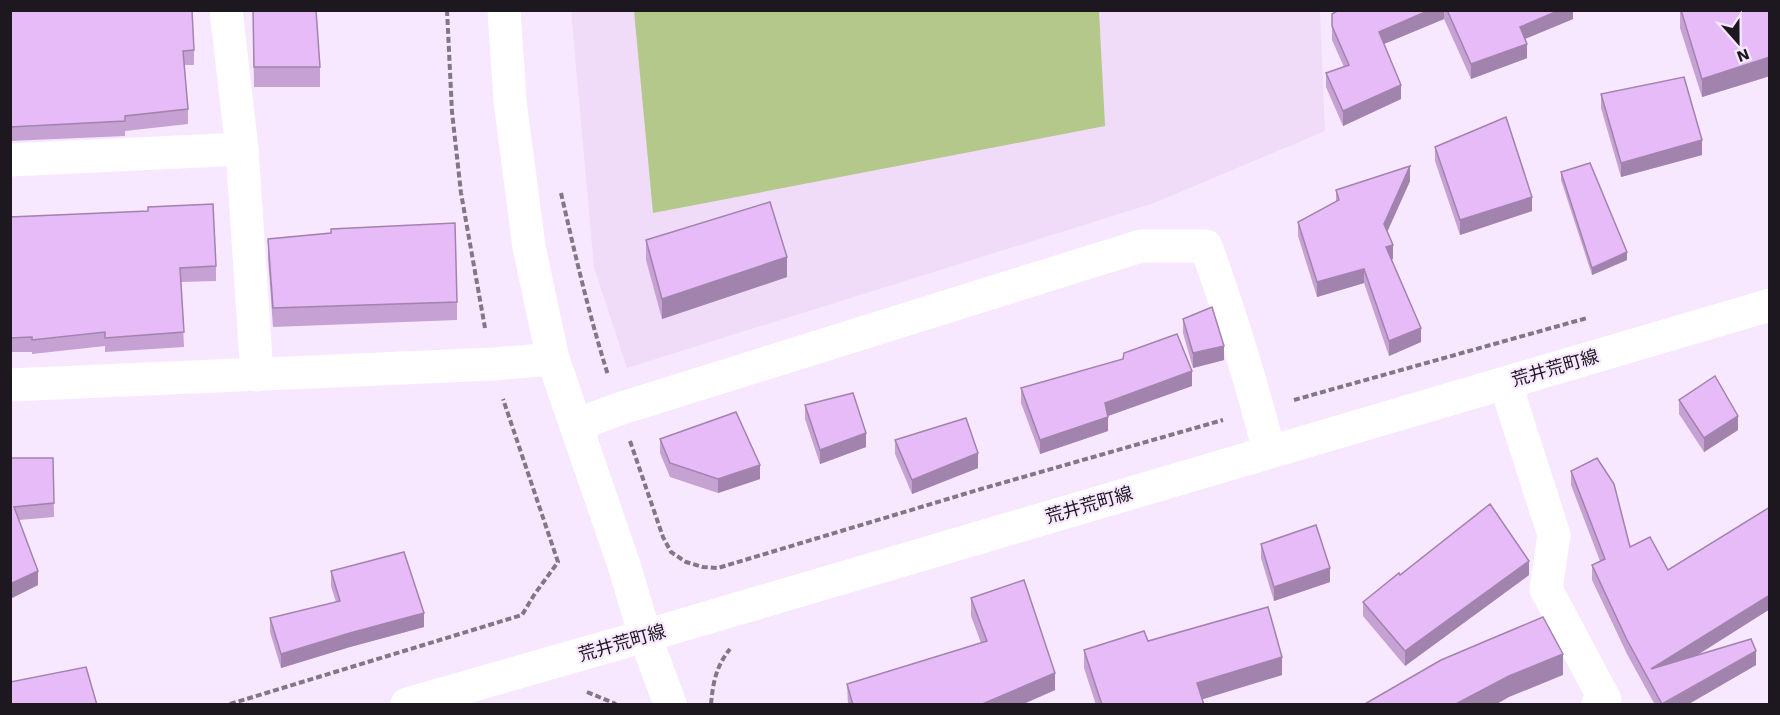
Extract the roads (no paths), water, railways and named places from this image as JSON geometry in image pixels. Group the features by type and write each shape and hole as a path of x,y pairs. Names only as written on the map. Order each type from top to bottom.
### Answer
{"street":[{"path":"226,10 242,149 257,375"},
{"path":"504,10 510,101 529,247 553,359 670,705"},
{"path":"10,160 242,149"},
{"path":"576,426 619,409 1141,246 1206,246 1259,410 1269,452"},
{"name":"荒井荒町線","path":"407,705 1770,305"},
{"path":"10,385 494,364 553,359"},
{"path":"1507,382 1554,535 1546,589 1605,700 1598,705"}]}
